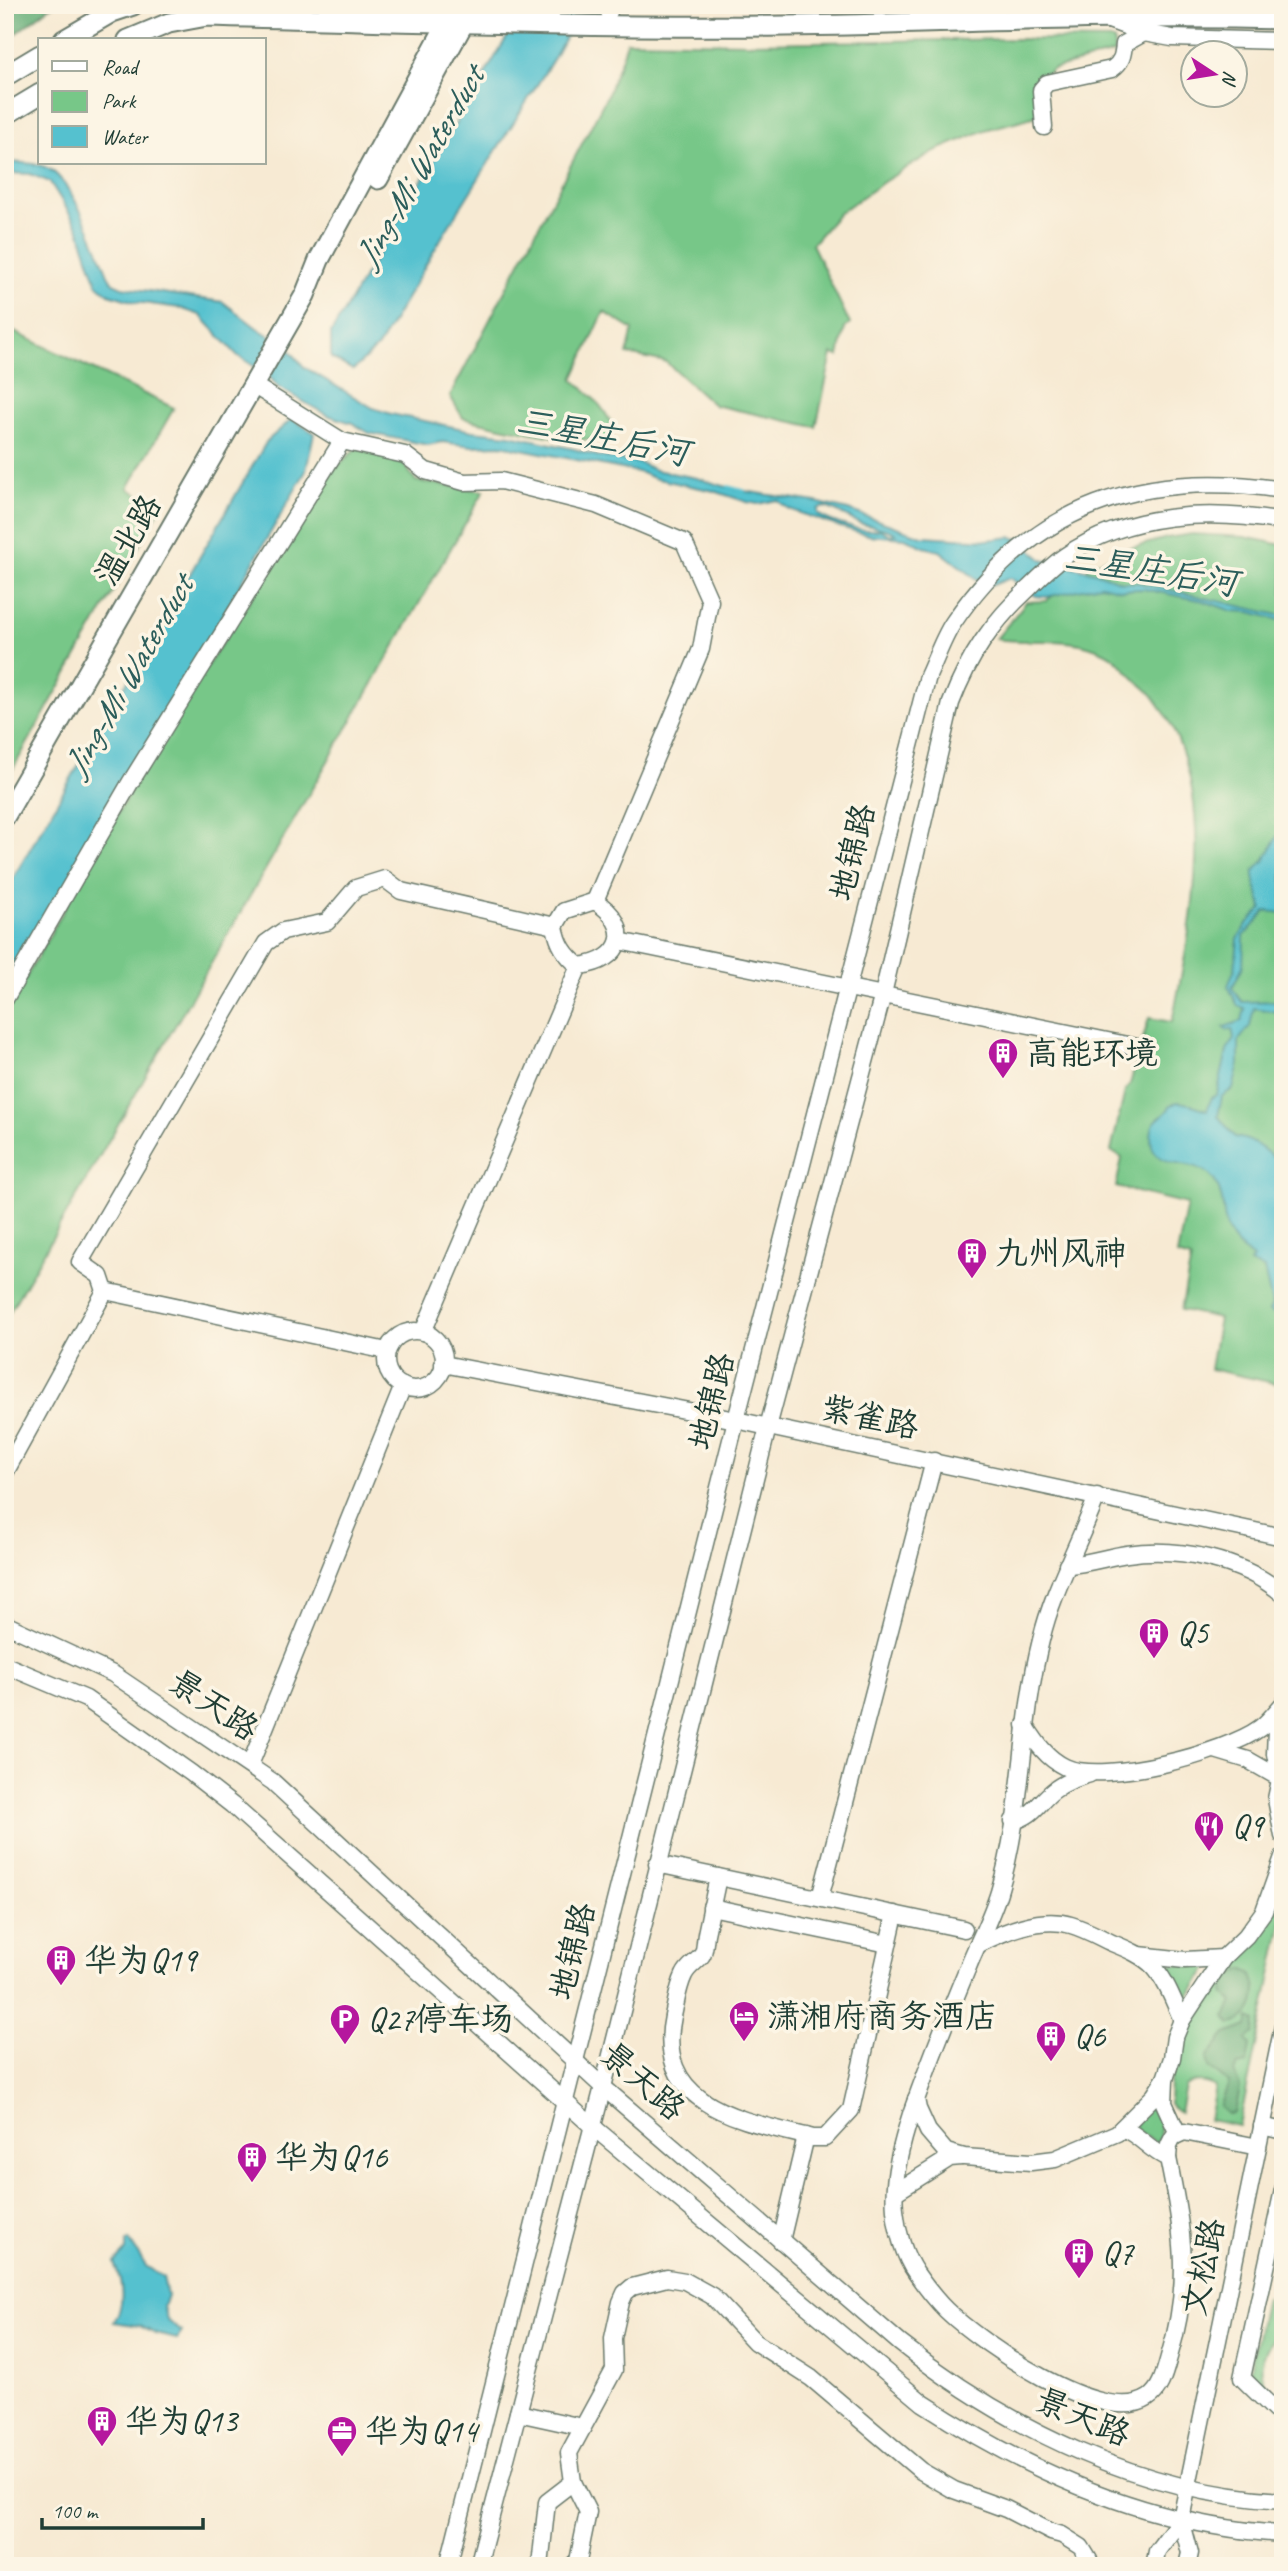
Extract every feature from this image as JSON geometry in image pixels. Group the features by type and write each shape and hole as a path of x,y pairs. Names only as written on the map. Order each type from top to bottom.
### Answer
{"main road":[{"path":"67,38 112,8 133,5"},
{"path":"327,5 492,17 782,26 1103,19 1277,21"},
{"path":"585,18 609,9 839,16 998,5"},
{"path":"112,8 125,38"},
{"path":"131,38 169,23 207,16 461,13"},
{"name":"温北路","path":"5,816 284,332 305,295 320,260 461,13"},
{"path":"5,76 38,56"},
{"path":"5,115 38,94"}],"street":[{"path":"1103,19 1144,33 1172,38 1283,41"},
{"path":"1044,127 1040,99 1041,90 1047,83 1112,69 1119,64 1124,44 1144,33"},
{"path":"257,379 342,441 405,456 426,471 464,482 501,481 596,505 684,542 710,601 701,649 595,901 564,911 555,926 558,942 569,958 579,966 595,964 611,954 619,941 619,925 611,911 595,901"},
{"path":"5,999 130,783 342,441"},
{"name":"地锦路","path":"448,2566 736,1420 928,676 952,625 972,598 1011,557 1076,512 1126,492 1173,484 1208,483 1283,489"},
{"name":"地锦路","path":"478,2566 603,2087 768,1427 883,994 951,703 984,636 1025,592 1065,556 1081,547 1111,533 1148,521 1184,516 1235,515 1283,522"},
{"path":"5,1473 105,1291 100,1276 80,1262 266,943 283,931 327,922 356,888 385,879 401,891 555,926"},
{"path":"619,941 1137,1047"},
{"path":"423,1332 579,966"},
{"path":"105,1291 387,1351"},
{"path":"414,1331 423,1332 439,1344 443,1364 436,1380 429,1385 412,1389 396,1382 387,1368 387,1351 398,1336 414,1331"},
{"name":"紫雀路","path":"443,1364 736,1420 1283,1537"},
{"path":"250,1765 403,1386"},
{"path":"820,1898 934,1461"},
{"path":"1097,1496 1052,1601 1041,1641 1025,1725 1009,1851 998,1893 902,2140 894,2207 898,2233 914,2270 945,2309 1016,2362 1044,2379 1095,2400 1133,2403 1149,2398 1158,2386 1168,2363 1181,2311 1184,2286 1183,2240 1168,2158 1169,2145 1173,2137 1184,2132 1258,2147"},
{"path":"1067,1565 1129,1554 1166,1552 1234,1567 1283,1594"},
{"name":"景天路","path":"5,1624 113,1674 274,1782 603,2087 900,2343 942,2376 988,2407 1078,2451 1117,2466 1210,2492 1283,2501"},
{"name":"景天路","path":"5,1665 86,1699 232,1805 592,2126 923,2403 971,2435 1053,2476 1106,2497 1181,2519 1263,2533 1283,2533"},
{"path":"1013,1821 1028,1817 1046,1797 1072,1779 1096,1772 1182,1759 1215,1750 1260,1728 1283,1705"},
{"path":"1283,1705 1276,1729 1275,1754 1281,1780 1276,1799 1283,1836"},
{"path":"1025,1725 1040,1748 1051,1758 1074,1770 1096,1772"},
{"path":"1215,1750 1248,1760 1281,1780"},
{"path":"1178,2134 1164,2103 1165,2079 1182,2020 1223,1958 1246,1936 1264,1910 1283,1857"},
{"path":"657,1864 964,1929"},
{"path":"718,1877 702,1956 684,1973 676,2000 669,2043 673,2063 692,2094 712,2108 731,2116 806,2136 825,2138 851,2109 895,1914"},
{"path":"711,1907 888,1944"},
{"path":"977,1945 1026,1925 1063,1923 1139,1955 1185,1961 1223,1958"},
{"path":"1139,1955 1161,1977 1182,2020"},
{"name":"文松路","path":"1154,2566 1157,2550 1181,2519 1283,2026"},
{"path":"896,2192 950,2158 1031,2162 1055,2159 1084,2148 1122,2128 1154,2096 1165,2079"},
{"path":"916,2099 918,2109 935,2141 946,2151 964,2157"},
{"path":"1262,2126 1283,2131"},
{"path":"1122,2128 1168,2158"},
{"path":"781,2241 806,2136"},
{"path":"1283,2190 1281,2210 1242,2378 1283,2418"},
{"path":"573,2566 578,2561 588,2512 573,2482 569,2453 614,2370 614,2338 625,2293 632,2287 667,2278 685,2281 712,2296 755,2342 811,2378 921,2471 954,2490 1006,2509 1062,2535 1081,2547 1090,2566"},
{"path":"518,2413 582,2427"},
{"path":"540,2566 547,2502 573,2482"},
{"name":"文松路","path":"1181,2519 1190,2553 1187,2566"}],"green space":[{"path":"5,5 53,5 15,34 11,27 15,21 14,15 5,12"},
{"path":"1114,40 1114,53 1053,69 1034,83 1037,116 985,130 935,151 839,213 812,244 850,324 845,328 839,356 832,354 816,427 714,405 666,362 627,354 633,330 604,312 573,379 598,403 607,416 614,432 608,439 556,437 463,418 450,396 609,92 627,41 748,43"},
{"path":"10,330 174,408 128,488 160,509 5,783 5,338"},
{"path":"357,448 400,459 416,481 484,491 5,1320 5,1015 155,747 334,469"},
{"path":"1192,534 1245,537 1283,545 1283,1385 1210,1369 1219,1318 1181,1310 1191,1259 1177,1255 1187,1204 1116,1187 1122,1158 1111,1151 1125,1091 1130,1084 1149,1018 1172,1022 1188,941 1196,854 1195,812 1188,771 1174,732 1151,693 1106,653 1092,647 1065,642 996,639 1026,602 1046,601 1090,566 1127,549"},
{"path":"1283,1879 1283,1919 1239,2126 1209,2120 1215,2087 1204,2083 1196,2082 1185,2086 1180,2112 1169,2104 1170,2082 1184,2028"},
{"path":"1166,1964 1208,1965 1184,2004 1181,2004 1163,1969"},
{"path":"1242,1969 1251,1973 1256,1990 1254,2002 1246,2017 1230,2024 1226,2016 1233,2002 1225,1995 1223,1981"},
{"path":"1249,2018 1255,2021 1254,2033 1246,2039 1250,2045 1247,2064 1237,2066 1234,2073 1240,2087 1235,2113 1228,2114 1220,2107 1229,2083 1209,2067 1207,2057 1226,2034 1247,2026"},
{"path":"1155,2101 1160,2107 1160,2137 1157,2143 1135,2130 1134,2121"},
{"path":"1265,2298 1283,2300 1283,2326 1267,2348 1262,2368 1267,2388 1283,2410 1249,2375"}],"water":[{"path":"526,5 583,5 554,58 442,237 378,347 353,370 331,358 331,333"},
{"path":"5,162 33,164 49,169 58,176 76,201 113,283 122,287 223,302 287,347 304,367 373,408 473,431 511,435 640,463 655,470 697,478 737,490 816,502 848,510 922,536 988,540 1011,537 1018,539 1043,560 1095,572 1122,582 1140,583 1283,616 1283,621 1143,589 1122,590 1101,585 1046,597 1036,596 1010,578 993,585 983,584 940,551 905,538 868,535 837,526 789,509 777,500 758,504 747,502 642,473 501,445 472,446 442,442 428,445 369,433 352,423 327,415 278,387 269,376 237,355 200,315 180,308 135,302 109,294 97,284 78,227 50,182 30,174 5,173","holes":["818,509 830,509 862,524 887,530 896,534 890,535 880,529 867,530 848,526 818,514"]},
{"path":"292,419 314,433 306,471 5,992 5,892 267,441"},
{"path":"1283,827 1283,913 1266,911 1244,936 1243,966 1232,988 1242,1002 1283,1001 1283,1013 1254,1008 1250,1026 1239,1040 1239,1064 1233,1089 1222,1096 1218,1116 1235,1137 1255,1144 1283,1164 1283,1319 1269,1311 1272,1305 1264,1269 1250,1263 1253,1258 1231,1237 1221,1194 1214,1180 1200,1169 1171,1162 1157,1155 1151,1138 1155,1122 1173,1104 1181,1102 1207,1110 1212,1097 1217,1094 1227,1051 1234,1038 1232,1029 1226,1030 1224,1027 1242,1021 1245,1008 1238,1006 1228,986 1235,968 1238,939 1247,924 1262,909 1254,871 1264,861"},
{"path":"129,2240 146,2266 163,2277 167,2295 163,2307 167,2320 182,2332 177,2339 156,2334 140,2326 114,2322 122,2293 114,2263 126,2251 126,2242"}],"waterway":[{"name":"三星庄后河","path":"728,487 744,491"}],"place":[{"name":"高能环境","path":"1003,1080"},
{"name":"九州风神","path":"972,1280"},
{"name":"Q5","path":"1154,1660"},
{"name":"Q9","path":"1209,1853"},
{"name":"华为Q19","path":"61,1987"},
{"name":"潇湘府商务酒店","path":"744,2043"},
{"name":"Q27停车场","path":"345,2046"},
{"name":"Q6","path":"1051,2063"},
{"name":"华为Q16","path":"252,2184"},
{"name":"Q7","path":"1079,2280"},
{"name":"华为Q13","path":"102,2448"},
{"name":"华为Q14","path":"342,2458"}],"water label":[{"name":"Jing-Mi Waterduct","path":"419,167"},
{"name":"Jing-Mi Waterduct","path":"128,676"}]}
